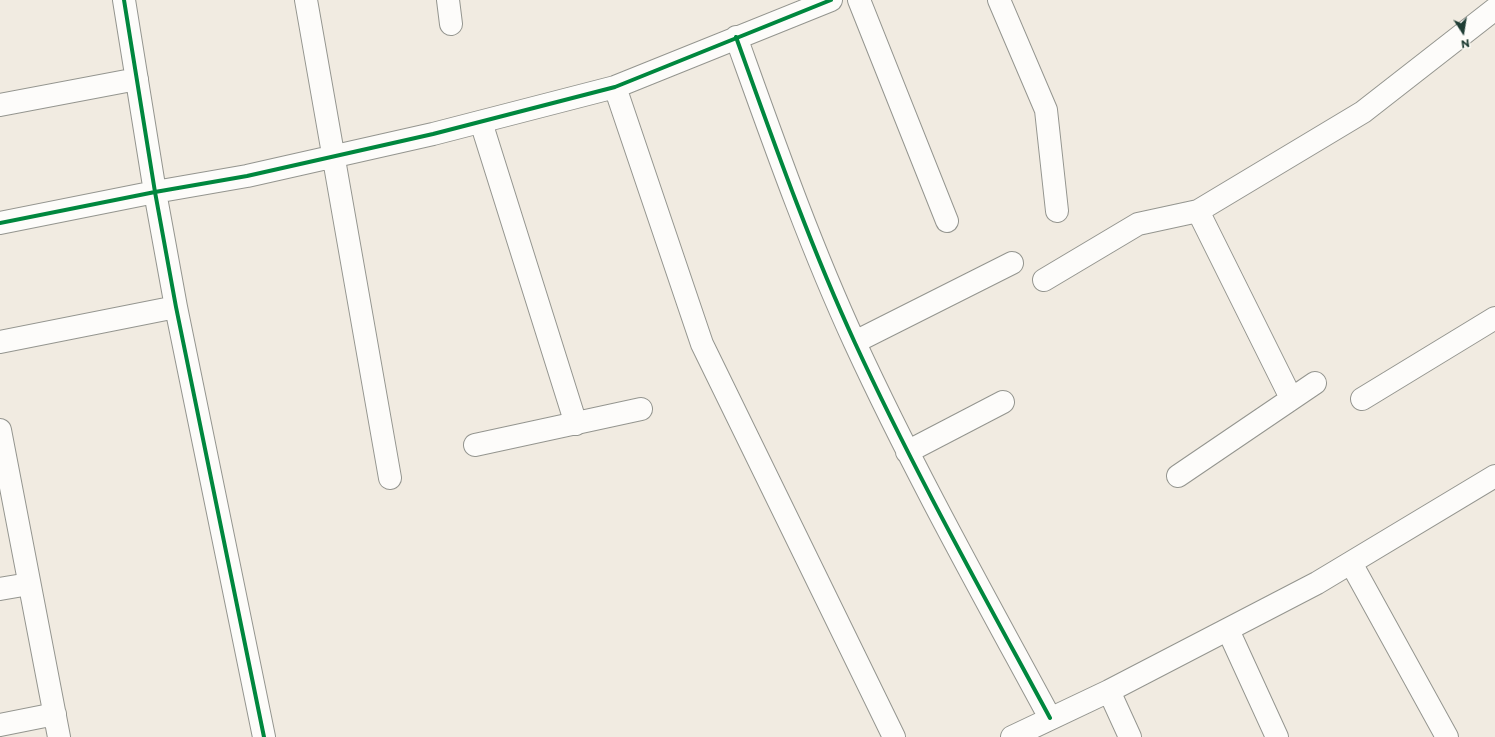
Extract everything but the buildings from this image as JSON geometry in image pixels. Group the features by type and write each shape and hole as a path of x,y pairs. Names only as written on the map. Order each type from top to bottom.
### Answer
{"street":[{"path":"124,0 155,192 176,307 264,737"},
{"path":"306,0 390,478"},
{"path":"448,0 451,24"},
{"path":"0,223 155,192 247,176 481,122 615,87 831,0"},
{"path":"860,0 947,221"},
{"path":"999,0 1046,110 1057,211"},
{"path":"1044,280 1138,224 1198,211 1363,112 1495,9"},
{"path":"736,37 796,204 855,342 907,452 1050,718"},
{"path":"0,105 137,79"},
{"path":"615,87 702,344 894,737"},
{"path":"481,122 576,424"},
{"path":"1198,211 1291,398"},
{"path":"855,342 1012,263"},
{"path":"0,342 176,307"},
{"path":"1362,399 1495,318"},
{"path":"1178,476 1315,383"},
{"path":"907,452 1003,402"},
{"path":"475,445 641,409"},
{"path":"0,430 59,737"},
{"path":"1012,737 1109,691 1317,583 1495,476"},
{"path":"1351,563 1447,737"},
{"path":"0,589 29,584"},
{"path":"1228,630 1277,737"},
{"path":"1109,691 1130,737"},
{"path":"0,725 55,714"}],"cycle path":[{"path":"124,0 155,192 176,307 264,737"},
{"path":"0,223 155,192 247,176 433,134 615,87 831,0"},
{"path":"736,37 807,229 855,343 925,485 974,579 1050,718"}]}
